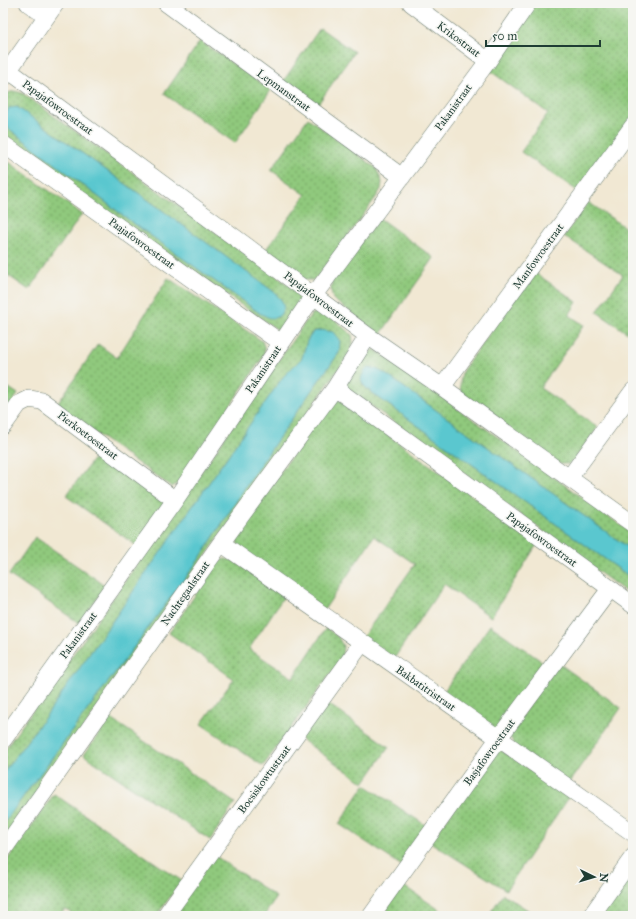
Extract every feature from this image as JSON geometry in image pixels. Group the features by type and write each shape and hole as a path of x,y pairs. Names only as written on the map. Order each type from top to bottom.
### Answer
{"street":[{"path":"6,74 51,10 28,3"},
{"name":"Lepmanstraat","path":"166,3 402,177"},
{"name":"Krikostraat","path":"411,3 488,60"},
{"name":"Pakanistraat","path":"3,740 10,717 174,500 314,295 488,60 528,3"},
{"name":"Papajafowroestraat","path":"6,74 314,295 368,336 442,386 633,524"},
{"name":"Manfowroestraat","path":"442,386 633,126"},
{"name":"Paajafowroestraat","path":"3,144 281,343"},
{"name":"Nachtegaalstraat","path":"3,850 220,543 335,388 368,336"},
{"name":"Papajafowroestraat","path":"335,388 633,605"},
{"path":"569,478 633,391"},
{"name":"Pierkoetoestraat","path":"3,426 19,404 29,399 42,401 174,500"},
{"name":"Bakbatitristraat","path":"220,543 633,833"},
{"name":"Basjafowroestraat","path":"371,916 498,739 610,589"},
{"name":"Boesiskowtustraat","path":"165,916 362,643"},
{"path":"591,916 633,857"}],"green space":[{"path":"536,3 633,3 633,118 579,192 521,152 548,113 489,70"},
{"path":"320,28 354,52 316,107 282,83"},
{"path":"200,41 271,90 235,143 164,94"},
{"path":"14,91 22,93 293,288 300,297 301,305 283,328 278,330 3,143 3,99 6,94","holes":["17,107 274,292 261,314 129,220 8,128"]},
{"path":"308,118 376,168 382,182 381,189 377,196 319,275 313,280 305,280 264,252 306,195 271,170"},
{"path":"3,158 82,214 29,290 3,272"},
{"path":"588,202 633,233 633,337 597,312 623,275 564,236"},
{"path":"379,218 434,258 380,335 333,299 331,290 332,281"},
{"path":"534,272 577,302 569,315 584,325 540,388 598,427 575,459 569,464 560,464 462,395 460,389 463,370"},
{"path":"168,278 262,341 265,349 263,357 177,484 172,487 56,406 98,344 117,358"},
{"path":"319,312 328,314 352,335 353,343 350,353 3,841 3,824 200,558 253,475 339,353 321,330 312,332 307,341 302,358 283,377 49,712 3,773 3,752 107,607 306,321 312,314"},
{"path":"375,350 633,534 633,551 384,373 371,368 362,384 372,393 633,579 633,597 347,388 347,378 362,356"},
{"path":"3,384 18,394 3,416"},
{"path":"338,399 538,543 491,617 444,584 393,660 362,638 415,564 374,536 324,610 239,548 237,541 239,532 328,404"},
{"path":"100,450 165,501 137,546 66,496"},
{"path":"35,537 106,586 79,623 9,575"},
{"path":"224,559 233,560 284,596 249,649 293,678 326,628 338,637 343,646 342,655 337,665 263,766 201,724 234,679 169,633 218,562"},
{"path":"490,625 547,665 497,733 442,694"},
{"path":"557,662 621,708 568,784 516,747 509,735"},
{"path":"324,701 389,747 364,783 298,737"},
{"path":"110,718 235,803 210,840 84,755"},
{"path":"497,750 502,751 570,796 506,890 430,842"},
{"path":"365,785 428,827 402,866 339,824"},
{"path":"54,794 182,881 156,916 76,916 65,909 60,916 3,916 3,866"},
{"path":"214,855 276,897 264,916 171,916"},
{"path":"633,867 633,916 598,916"},
{"path":"402,885 449,916 382,916"},
{"path":"503,894 537,916 488,916"}],"water":[{"path":"17,107 274,292 282,301 284,309 279,316 272,319 261,314 129,220 8,128 4,117 9,108"},
{"path":"321,330 333,332 340,341 339,353 253,475 200,558 3,824 3,773 49,712 283,377 302,358 307,341 313,332"},
{"path":"367,368 376,369 384,373 633,551 633,579 372,393 365,387 361,379"}]}
